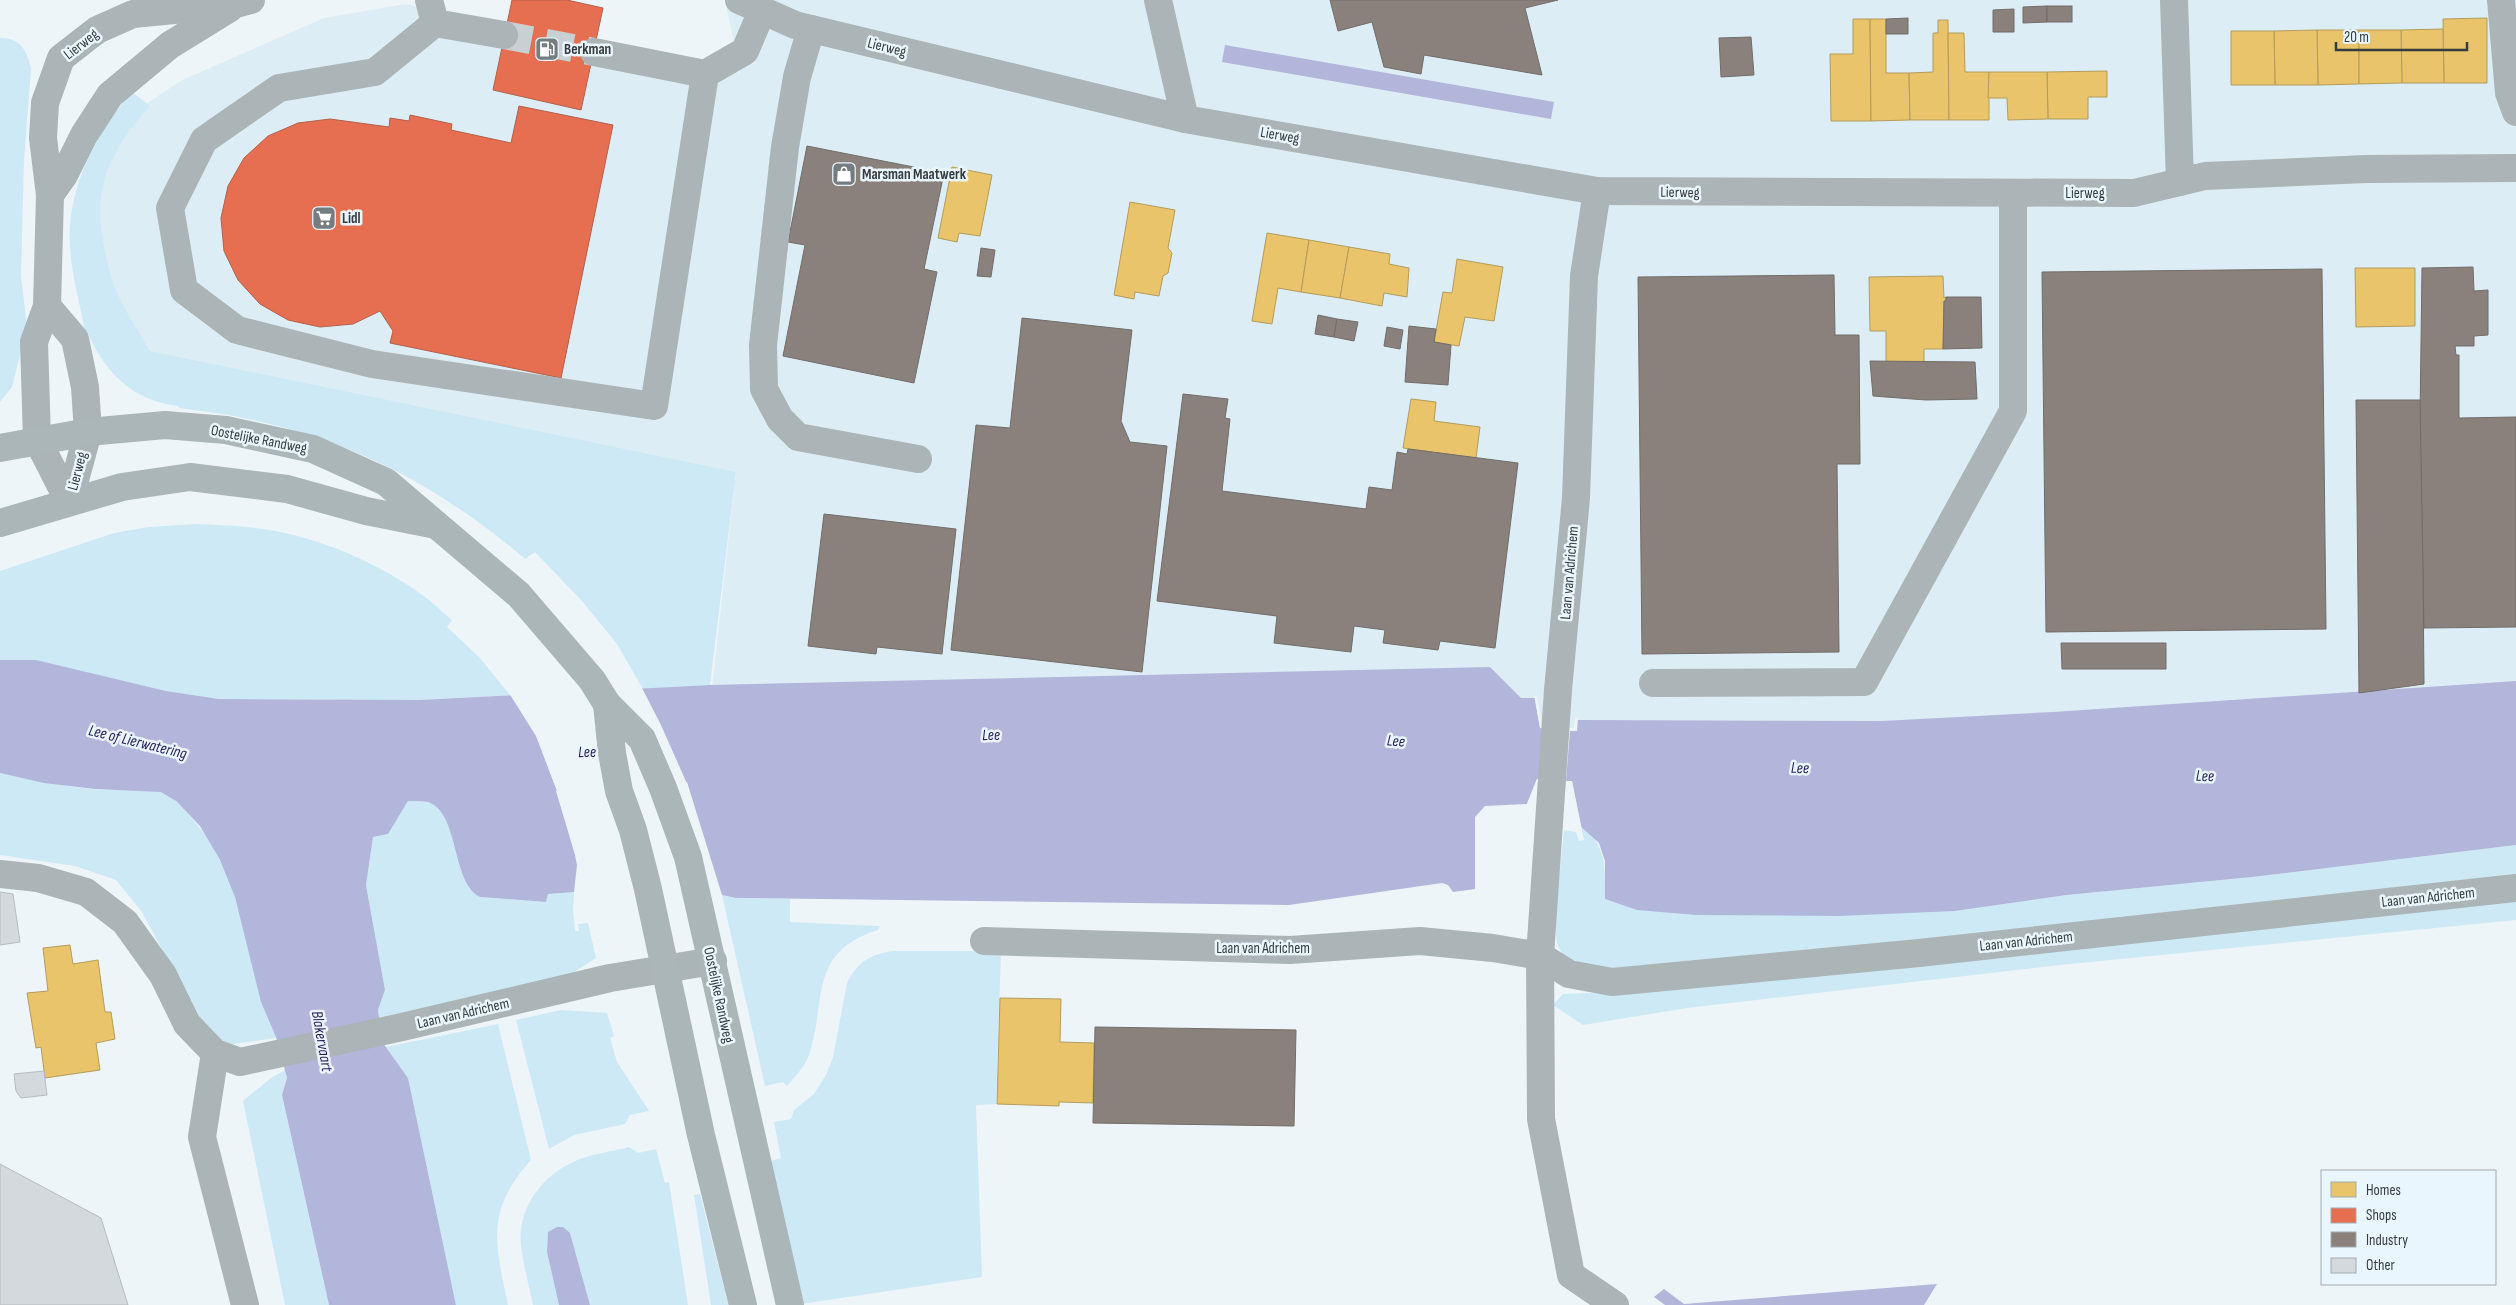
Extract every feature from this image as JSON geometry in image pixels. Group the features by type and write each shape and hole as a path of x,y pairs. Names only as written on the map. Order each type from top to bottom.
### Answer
{"main road":[{"name":"Oostelijke Randweg","path":"0,448 36,439 166,425 226,430 312,449 386,482 519,595 592,680 607,704 642,739 663,788 688,857 713,961 740,1095 790,1305"},
{"name":"Oostelijke Randweg","path":"0,523 122,487 190,477 287,490 366,511 437,526"},
{"name":"Oostelijke Randweg","path":"607,704 612,753 619,791 632,830 666,970 701,1135 743,1305"}],"street":[{"path":"1158,0 1185,119"},
{"path":"2174,0 2180,182"},
{"path":"2501,0 2509,93 2516,112"},
{"name":"Lierweg","path":"50,195 64,175 84,135 110,95 170,45 243,2"},
{"name":"Lierweg","path":"69,502 36,439 34,342 47,306 50,195 43,138 45,103 61,58 97,30 133,14 243,2"},
{"path":"594,52 705,74 745,51 750,6"},
{"name":"Lierweg","path":"750,6 795,25 1185,119 1597,191 2134,193 2205,176 2366,170 2516,168"},
{"path":"504,35 432,11 375,72 279,88 204,140 170,208 184,290 238,330 372,364 654,406 705,74"},
{"path":"811,28 798,77 785,147 763,345 764,389 780,419 798,437 918,459"},
{"name":"Laan van Adrichem","path":"1597,191 1584,276 1576,498 1558,690 1540,956 1541,1119 1571,1275 1615,1305"},
{"path":"1653,683 1864,682 2013,411 2013,193"},
{"name":"Lierweg","path":"47,306 75,339 85,387 88,432 69,502"},
{"name":"Laan van Adrichem","path":"0,874 38,878 86,892 125,922 163,975 187,1024 215,1053 240,1062 268,1058 402,1028 610,978 713,961"},
{"name":"Laan van Adrichem","path":"984,941 1290,950 1420,941 1493,948 1540,956 1569,974 1612,982 1919,953 2516,888"},
{"path":"215,1053 202,1137 245,1305"}],"shaded area":[{"path":"725,0 2516,0 2516,787 707,733 736,472 126,356 86,208 131,114 182,80 324,18 405,4 740,73"},
{"path":"0,38 13,40 22,47 28,57 31,69 24,160 21,276 27,327 12,387 0,402"},
{"path":"132,92 150,106 135,123 113,157 106,174 100,211 102,232 115,288 150,351 736,472 710,685 643,689 617,644 582,601 535,552 525,559 461,510 393,470 358,453 283,427 227,415 179,408 178,406 147,398 122,382 111,371 94,346 87,331 85,332 70,252 70,225 77,189 90,154 109,121"},
{"path":"196,524 246,527 291,534 335,548 377,567 421,594 452,620 447,627 480,658 510,695 419,700 219,699 166,691 36,661 0,660 0,571 114,533 149,527"},
{"path":"0,773 81,788 156,791 166,794 176,801 207,838 222,863 243,920 276,1038 233,1044 218,1042 204,1027 142,912 116,880 75,866 0,855"},
{"path":"408,801 428,802 438,808 446,819 464,878 471,889 480,897 546,902 548,894 574,892 575,931 579,931 578,924 588,923 596,958 571,974 379,1018 378,1010 385,990 366,885 373,837 388,834"},
{"path":"1581,827 1596,842 1603,859 1605,899 1955,911 2067,895 2252,877 2516,845 2516,878 1643,971 1587,969 1563,956 1557,943 1555,922 1564,830 1576,832 1579,841 1584,840"},
{"path":"2516,894 2516,920 2060,965 1687,1008 1583,1025 1553,1005 1563,994 1631,991"},
{"path":"722,895 736,898 790,899 790,922 880,926 878,930 856,939 840,951 830,964 820,997 809,1055 787,1086 783,1082 765,1086"},
{"path":"894,951 1001,951 996,1104 976,1105 982,1277 801,1304 771,1161 781,1158 774,1122 791,1119 794,1110 814,1094 826,1075 833,1057 847,983 851,975 866,960 878,954"},
{"path":"561,1010 607,1013 614,1036 610,1038 617,1062 649,1111 630,1115 625,1124 574,1135 549,1149 516,1020"},
{"path":"498,1024 531,1160 506,1196 497,1228 497,1245 508,1305 456,1305 408,1078 386,1047"},
{"path":"285,1070 287,1078 282,1095 329,1305 285,1305 243,1101 271,1078"},
{"path":"629,1147 638,1153 656,1149 665,1183 669,1182 688,1305 590,1305 570,1233 548,1232 547,1252 559,1305 533,1305 523,1260 521,1232 523,1219 534,1195 551,1176 573,1162 593,1155"},
{"path":"700,1194 728,1305 711,1305 694,1195"}],"water":[{"path":"1225,45 1554,102 1551,119 1222,62"},
{"path":"0,660 36,660 166,691 219,699 419,700 710,685 1490,667 1521,698 1535,698 1540,728 1576,731 1577,720 1882,721 2053,712 2516,681 2516,845 2252,877 2067,895 1955,911 1839,916 1696,915 1637,910 1605,899 1605,861 1599,843 1581,827 1572,782 1537,779 1527,804 1485,806 1475,817 1475,889 1453,892 1448,885 1442,883 1289,905 736,898 722,895 687,782 556,791 577,865 574,892 548,894 546,902 480,897 471,889 464,878 451,833 446,820 438,809 428,802 408,801 388,834 373,837 366,885 385,990 378,1010 383,1043 408,1078 456,1305 329,1305 282,1095 287,1078 276,1037 261,1002 235,897 220,860 200,826 176,801 161,792 95,789 44,783 0,773"},
{"path":"557,1227 563,1227 570,1233 590,1305 559,1305 547,1252 548,1232"},
{"path":"1937,1284 1924,1305 1665,1305 1654,1297 1664,1289 1684,1304"}],"pier":[{"path":"641,686 661,725 688,786 686,784 558,794 536,736 509,693"},
{"path":"1534,695 1537,697 1542,726 1574,728 1575,719 1578,717 1577,731 1570,731 1566,781 1572,781 1582,830 1579,828 1570,784 1538,782 1529,805 1526,806 1537,779 1542,779 1546,729 1540,728"}],"building: Homes":[{"path":"2487,18 2487,83 2444,83 2443,19"},
{"path":"1853,19 1870,19 1871,121 1831,121 1830,54 1853,54"},
{"path":"1870,19 1886,19 1886,73 1909,73 1910,120 1871,121"},
{"path":"1938,20 1948,20 1949,120 1910,120 1909,73 1933,72 1933,33 1938,33"},
{"path":"2443,29 2444,83 2402,83 2401,30"},
{"path":"2317,30 2359,30 2359,84 2318,85"},
{"path":"2317,30 2318,85 2275,85 2274,31"},
{"path":"2359,30 2401,30 2402,83 2359,84"},
{"path":"2231,31 2274,31 2275,85 2231,85"},
{"path":"1948,33 1964,33 1965,72 1989,72 1989,120 1949,120"},
{"path":"2107,71 2107,97 2088,97 2088,119 2048,119 2047,72"},
{"path":"1989,72 2047,72 2048,119 2008,120 2007,98 1988,98"},
{"path":"952,167 992,175 980,236 959,233 957,242 938,238"},
{"path":"1130,202 1175,210 1168,248 1172,253 1168,273 1163,276 1159,296 1135,292 1134,299 1114,295"},
{"path":"1267,233 1309,240 1301,292 1278,288 1272,324 1252,321"},
{"path":"1309,240 1349,247 1340,298 1301,292"},
{"path":"1349,247 1390,254 1389,264 1409,268 1407,297 1384,293 1382,306 1340,298"},
{"path":"1457,259 1503,267 1494,321 1465,317 1459,346 1434,342 1443,292 1452,293"},
{"path":"2355,268 2415,268 2415,326 2356,327"},
{"path":"1943,276 1944,298 1946,297 1946,301 1944,301 1943,349 1924,349 1924,363 1886,362 1886,331 1870,331 1869,277"},
{"path":"1411,399 1436,402 1434,421 1480,427 1476,458 1403,448"},
{"path":"70,945 73,964 98,960 105,1012 111,1012 115,1039 96,1043 100,1070 45,1078 41,1047 36,1048 27,993 48,991 43,948"},
{"path":"1000,998 1061,999 1060,1042 1094,1043 1093,1103 1059,1102 1059,1106 997,1104"}],"building: Shops":[{"path":"512,0 567,0 603,8 581,110 493,90"},
{"path":"519,106 613,125 561,378 390,343 393,331 380,311 353,324 320,327 288,320 260,304 238,280 224,251 221,218 228,186 244,158 268,136 298,123 330,119 389,127 390,118 409,121 410,115 452,124 451,130 511,143"}],"building: Industry":[{"path":"1330,0 1558,0 1525,8 1542,75 1424,55 1421,74 1384,67 1372,22 1338,31"},
{"path":"2047,6 2047,22 2023,23 2023,7"},
{"path":"2047,6 2072,6 2072,22 2047,22"},
{"path":"2014,9 2014,32 1993,32 1993,10"},
{"path":"1908,18 1908,34 1886,34 1886,19"},
{"path":"1751,37 1754,75 1721,77 1719,38"},
{"path":"807,146 944,173 924,269 937,272 914,383 783,356 805,245 788,242"},
{"path":"981,248 995,250 991,277 977,276"},
{"path":"2473,267 2474,291 2488,290 2488,335 2474,336 2474,346 2455,346 2456,355 2459,355 2459,418 2516,417 2516,627 2424,628 2420,418 2422,268"},
{"path":"2322,269 2326,629 2046,632 2042,272"},
{"path":"1834,275 1835,335 1859,335 1860,464 1837,464 1839,652 1642,654 1638,277"},
{"path":"1946,297 1981,297 1982,348 1943,349 1944,301 1946,301"},
{"path":"1318,315 1337,319 1334,337 1315,334"},
{"path":"1022,318 1132,330 1121,421 1130,442 1167,446 1142,672 951,650 976,425 1010,428"},
{"path":"1337,319 1358,322 1354,341 1334,337"},
{"path":"1409,326 1436,329 1434,342 1451,345 1448,385 1405,382"},
{"path":"1387,327 1403,330 1400,349 1384,346"},
{"path":"1870,361 1975,362 1977,399 1926,400 1873,396"},
{"path":"1183,394 1228,399 1225,418 1230,419 1222,491 1366,509 1369,487 1392,490 1397,452 1407,454 1408,449 1518,463 1495,648 1440,641 1438,650 1383,643 1385,630 1354,626 1351,652 1274,643 1277,616 1157,601"},
{"path":"2356,400 2420,400 2423,572 2424,684 2359,693"},
{"path":"824,514 956,529 942,654 877,647 876,654 808,646"},
{"path":"2061,643 2166,643 2166,669 2062,669"},
{"path":"1095,1027 1296,1030 1294,1126 1093,1123"}],"building: Other":[{"path":"0,892 13,894 20,942 0,945"},
{"path":"44,1071 47,1095 21,1098 16,1091 14,1074"},
{"path":"0,1164 101,1218 128,1305 0,1305"}],"tunnel":[{"path":"504,35 594,52"}],"place":[{"name":"Berkman","path":"547,49"},
{"name":"Marsman Maatwerk","path":"844,174"},
{"name":"Lidl","path":"324,218"}],"water label":[{"name":"Lee","path":"991,734"},
{"name":"Lee","path":"1396,740"},
{"name":"Lee of Lierwatering","path":"138,741"},
{"name":"Lee","path":"587,751"},
{"name":"Lee","path":"1800,767"},
{"name":"Lee","path":"2205,775"},
{"name":"Blakervaart","path":"323,1041"}]}
